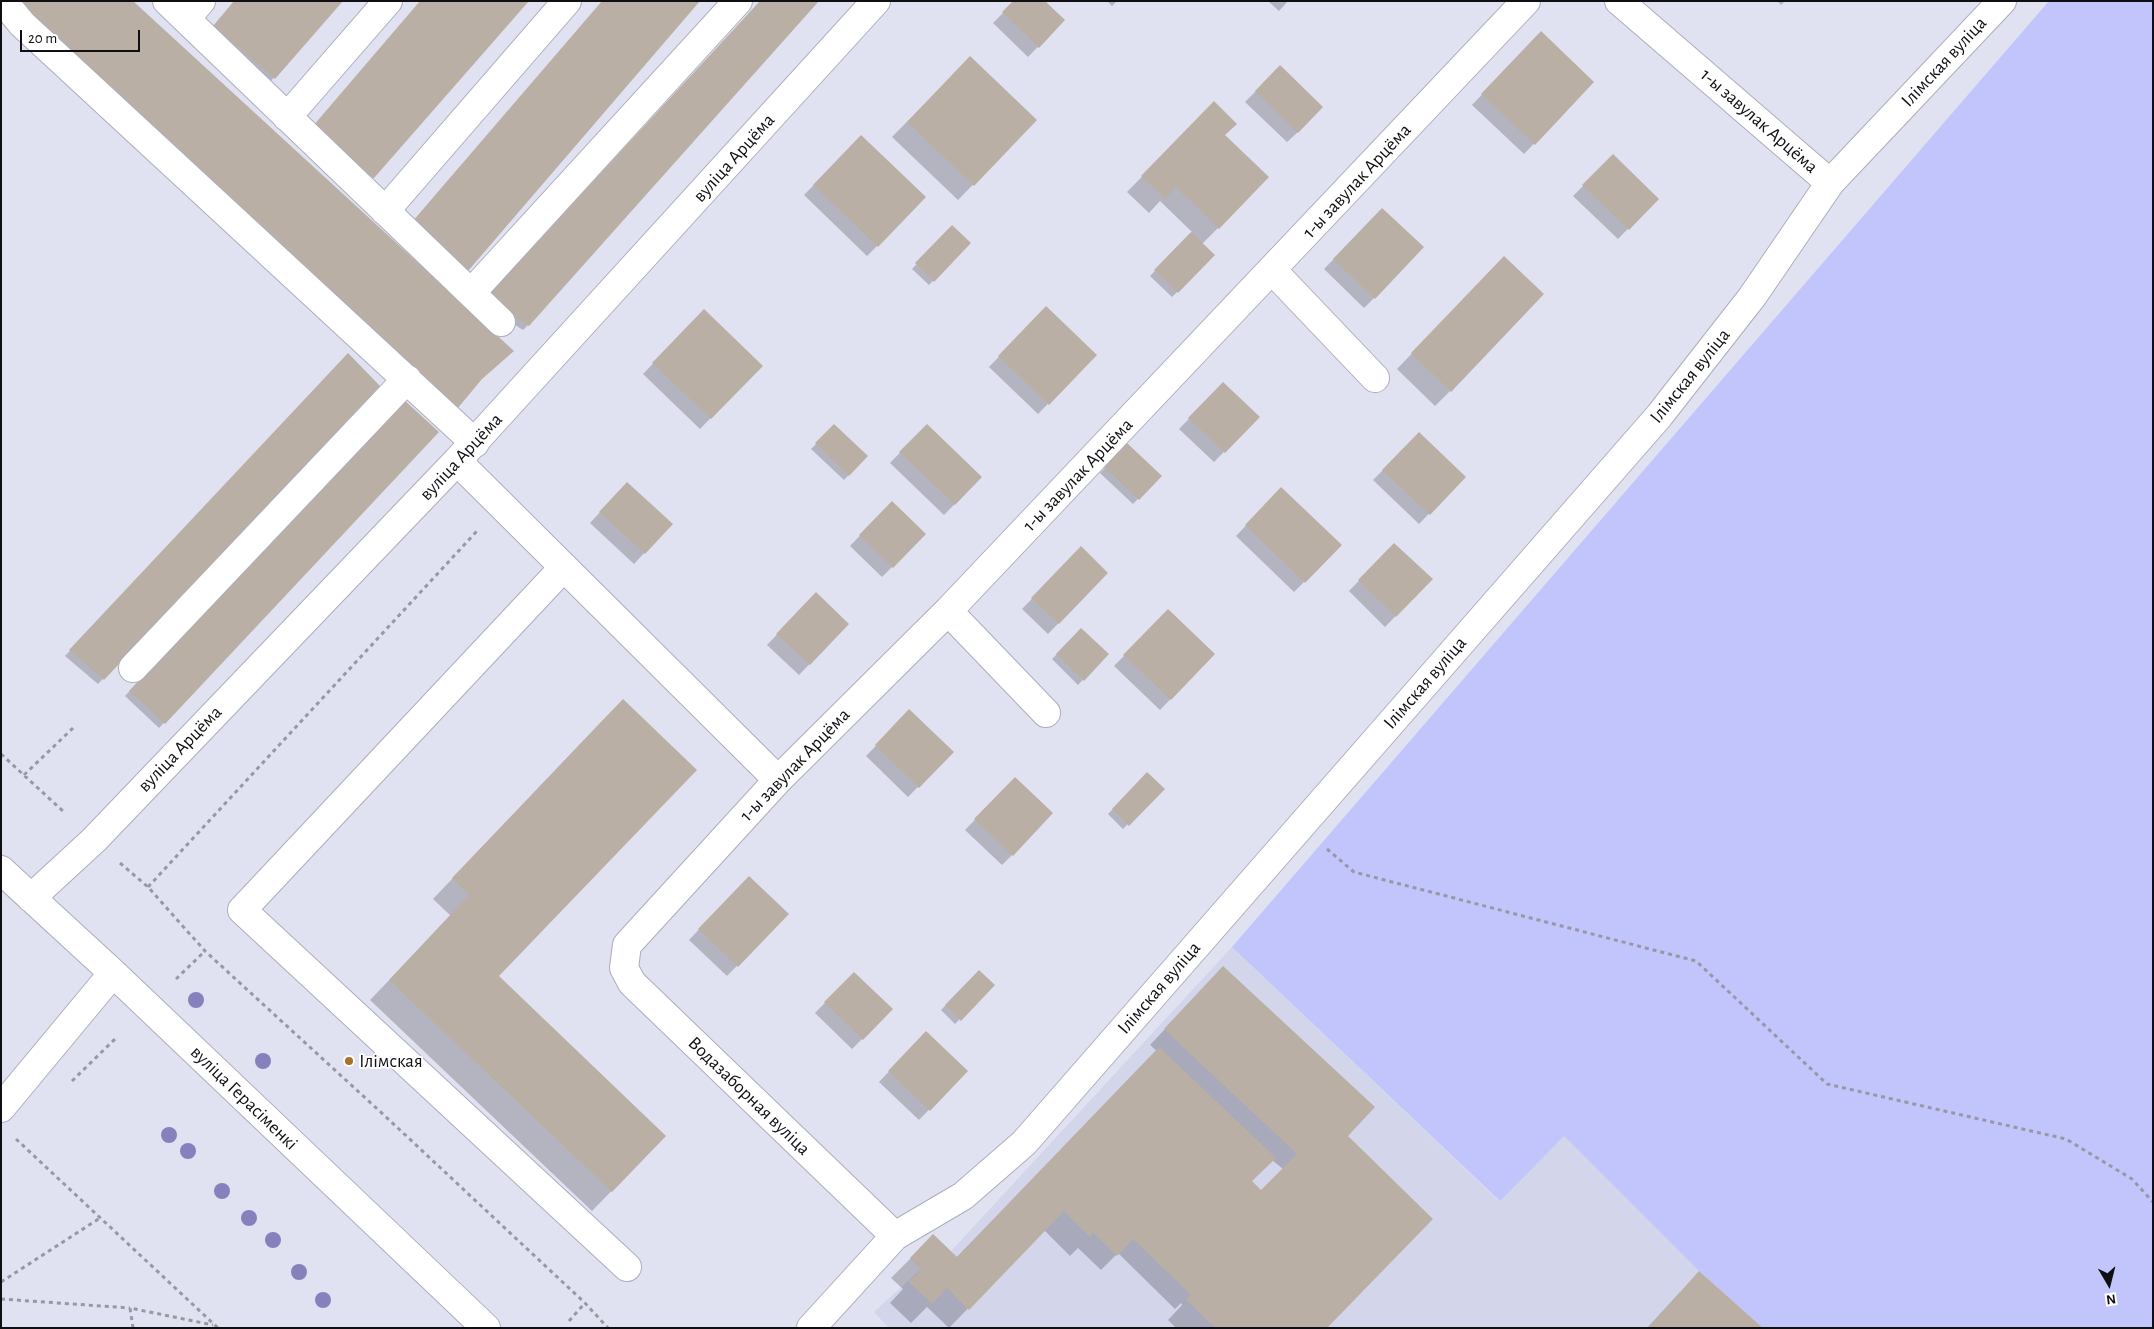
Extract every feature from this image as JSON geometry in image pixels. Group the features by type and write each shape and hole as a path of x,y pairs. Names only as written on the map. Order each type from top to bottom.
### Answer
{"street":[{"path":"3,1 22,24 407,379 466,452 497,500 778,780"},
{"path":"287,117 388,1"},
{"path":"386,211 567,1"},
{"path":"471,293 738,1"},
{"name":"вуліца Арцёма","path":"30,898 94,840 466,452 876,1"},
{"name":"1-ы завулак Арцёма","path":"627,946 778,780 948,611 1273,271 1526,1"},
{"name":"1-ы завулак Арцёма","path":"1619,1 1830,183"},
{"name":"Ілімская вуліца","path":"811,1328 896,1236 963,1196 1024,1143 1659,416 1752,298 1830,183 2002,1"},
{"path":"185,7 287,117 501,322"},
{"path":"1273,271 1375,378"},
{"path":"133,668 407,379"},
{"path":"564,567 242,910 628,1266"},
{"path":"948,611 1046,713"},
{"name":"вуліца Герасіменкі","path":"1,870 113,973 486,1328"},
{"name":"Водазаборная вуліца","path":"627,946 624,968 632,983 896,1236"},
{"path":"1,1108 113,973"}],"path":[{"path":"148,887 474,534 497,500"},
{"path":"24,775 73,728"},
{"path":"1,754 66,812"},
{"path":"1300,827 1354,872 1696,960 1827,1084 2066,1138 2132,1179 2153,1202"},
{"path":"115,859 148,887 205,952 385,1116 585,1303 608,1328"},
{"path":"176,978 205,952"},
{"path":"14,1138 216,1326"},
{"path":"1,1282 100,1218"},
{"path":"1,1299 130,1308 216,1326"},
{"path":"568,1321 585,1303"},
{"path":"130,1308 133,1328"}],"shaded area":[{"path":"2049,1 2153,1 2153,1328 1763,1328 1699,1271 1564,1136 1500,1201 1232,947"},
{"path":"1232,947 1499,1201 1564,1136 1699,1271 1763,1328 889,1328 874,1312 921,1269 910,1258 933,1234 951,1251"}],"building":[{"path":"10,1 133,1 514,351 482,379 457,409"},
{"path":"234,1 343,1 275,79 213,26"},
{"path":"420,1 529,1 374,178 313,126"},
{"path":"602,1 700,1 468,271 412,222"},
{"path":"760,1 819,1 529,326 485,298"},
{"path":"1013,1 1045,1 1065,20 1039,48 1002,12"},
{"path":"1541,31 1594,82 1535,145 1481,94"},
{"path":"970,56 1037,120 974,186 907,122"},
{"path":"1280,65 1323,107 1298,133 1255,91"},
{"path":"1214,101 1237,124 1225,135 1269,177 1219,229 1176,187 1165,199 1141,176"},
{"path":"861,135 926,197 878,247 813,185"},
{"path":"1613,154 1659,199 1629,230 1582,185"},
{"path":"1382,208 1424,247 1375,299 1333,259"},
{"path":"952,225 971,243 934,282 915,263"},
{"path":"1191,232 1215,255 1178,293 1154,270"},
{"path":"1504,256 1544,294 1451,392 1411,353"},
{"path":"1046,306 1097,355 1049,405 998,356"},
{"path":"704,309 763,366 711,419 652,363"},
{"path":"348,353 380,386 104,680 69,650"},
{"path":"1223,382 1260,417 1225,453 1188,418"},
{"path":"403,399 439,432 165,724 129,691"},
{"path":"834,424 868,456 849,476 815,443"},
{"path":"927,424 982,477 955,505 899,452"},
{"path":"1419,432 1466,477 1430,515 1382,470"},
{"path":"1127,443 1162,476 1139,500 1104,467"},
{"path":"627,482 673,524 645,554 599,512"},
{"path":"1281,487 1342,545 1305,583 1245,525"},
{"path":"892,501 926,534 893,568 859,535"},
{"path":"1394,543 1433,579 1396,617 1358,580"},
{"path":"1081,546 1108,573 1059,624 1031,598"},
{"path":"816,592 849,624 810,665 776,634"},
{"path":"1168,609 1215,654 1171,700 1123,655"},
{"path":"1081,628 1109,654 1084,681 1056,654"},
{"path":"623,699 697,770 499,976 666,1136 612,1192 389,980 469,895 452,878"},
{"path":"909,709 954,752 919,788 875,745"},
{"path":"1147,772 1165,789 1129,826 1112,809"},
{"path":"1015,777 1053,813 1013,856 974,819"},
{"path":"749,876 789,914 738,967 698,929"},
{"path":"1223,966 1375,1107 1348,1136 1433,1219 1327,1328 1215,1328 1186,1299 1191,1295 1133,1239 1117,1256 1093,1232 1090,1237 1064,1211 969,1310 947,1288 932,1304 909,1282 922,1269 910,1258 933,1234 957,1257 1159,1047 1276,1158 1252,1181 1261,1190 1297,1154 1164,1029"},
{"path":"979,970 995,985 961,1021 945,1005"},
{"path":"854,972 893,1009 863,1040 824,1002"},
{"path":"926,1031 968,1071 930,1111 888,1071"},
{"path":"1699,1271 1763,1328 1648,1328"}],"place":[{"name":"Ілімская","path":"349,1061"}]}
